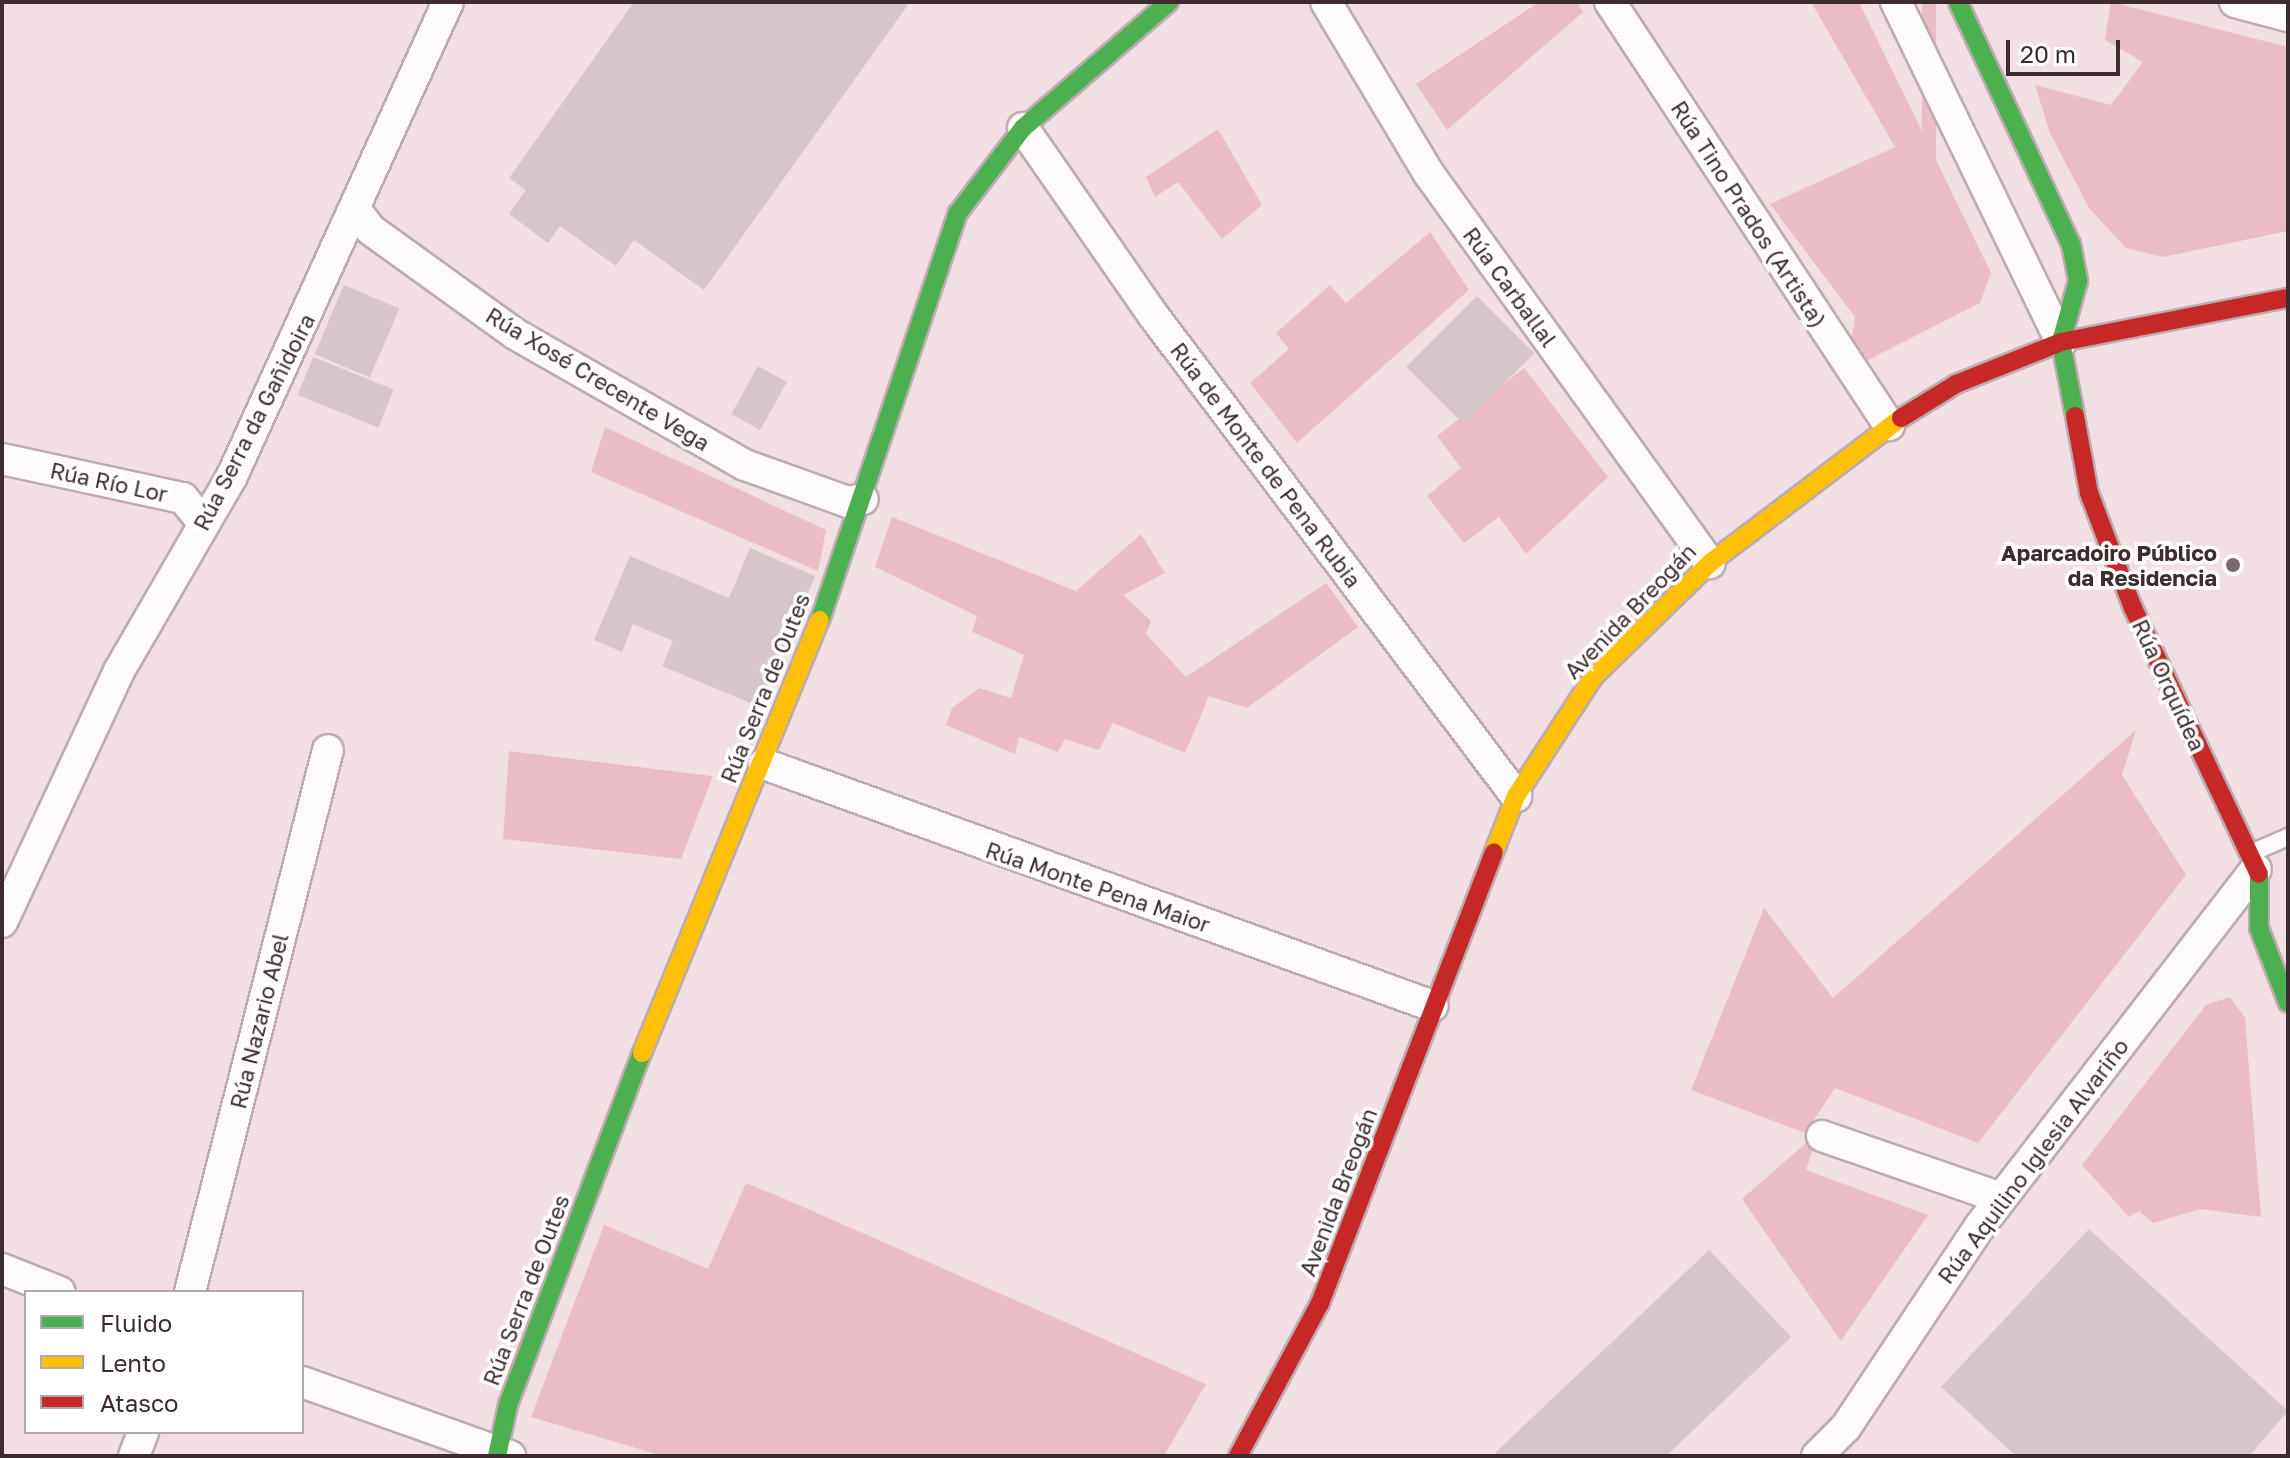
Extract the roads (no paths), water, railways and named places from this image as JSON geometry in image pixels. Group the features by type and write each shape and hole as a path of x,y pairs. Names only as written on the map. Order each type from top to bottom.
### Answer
{"street":[{"name":"Rúa Serra da Gañidoira","path":"2,922 119,671 204,524 357,212 448,2"},
{"name":"Rúa Serra de Outes","path":"501,1455 629,1083 764,764 863,499 958,213 1023,128 1169,2"},
{"name":"Rúa Carballal","path":"1326,2 1429,174 1710,563"},
{"name":"Rúa Tino Prados (Artista)","path":"1610,2 1889,425"},
{"name":"Rúa Orquídea","path":"1896,2 2061,342 2089,493 2264,873 2259,928 2288,1003"},
{"name":"Rúa Orquídea","path":"1958,2 2071,244 2078,281 2061,342"},
{"path":"2235,2 2288,16"},
{"name":"Rúa de Monte de Pena Rubia","path":"1023,128 1153,315 1516,796"},
{"name":"Rúa Xosé Crecente Vega","path":"357,212 371,230 515,334 731,457 796,487 848,502 863,499"},
{"name":"Avenida Breogán","path":"1238,1456 1320,1303 1516,796 1594,676 1710,563 1889,425 1956,384 2061,342 2288,298"},
{"name":"Rúa Río Lor","path":"2,459 183,498 204,524"},
{"name":"Rúa Nazario Abel","path":"191,1290 328,750"},
{"name":"Rúa Monte Pena Maior","path":"764,764 1433,1006"},
{"name":"Rúa Aquilino Iglesia Alvariño","path":"1817,1456 1846,1427 2001,1198 2264,873"},
{"path":"1822,1136 2001,1198"},
{"path":"2,1269 55,1290"},
{"path":"304,1383 501,1455"},
{"path":"134,1456 142,1434"}],"lane":[{"path":"2264,873 2288,837"}],"place":[{"name":"Aparcadoiro Público da Residencia","path":"2233,565"}]}
